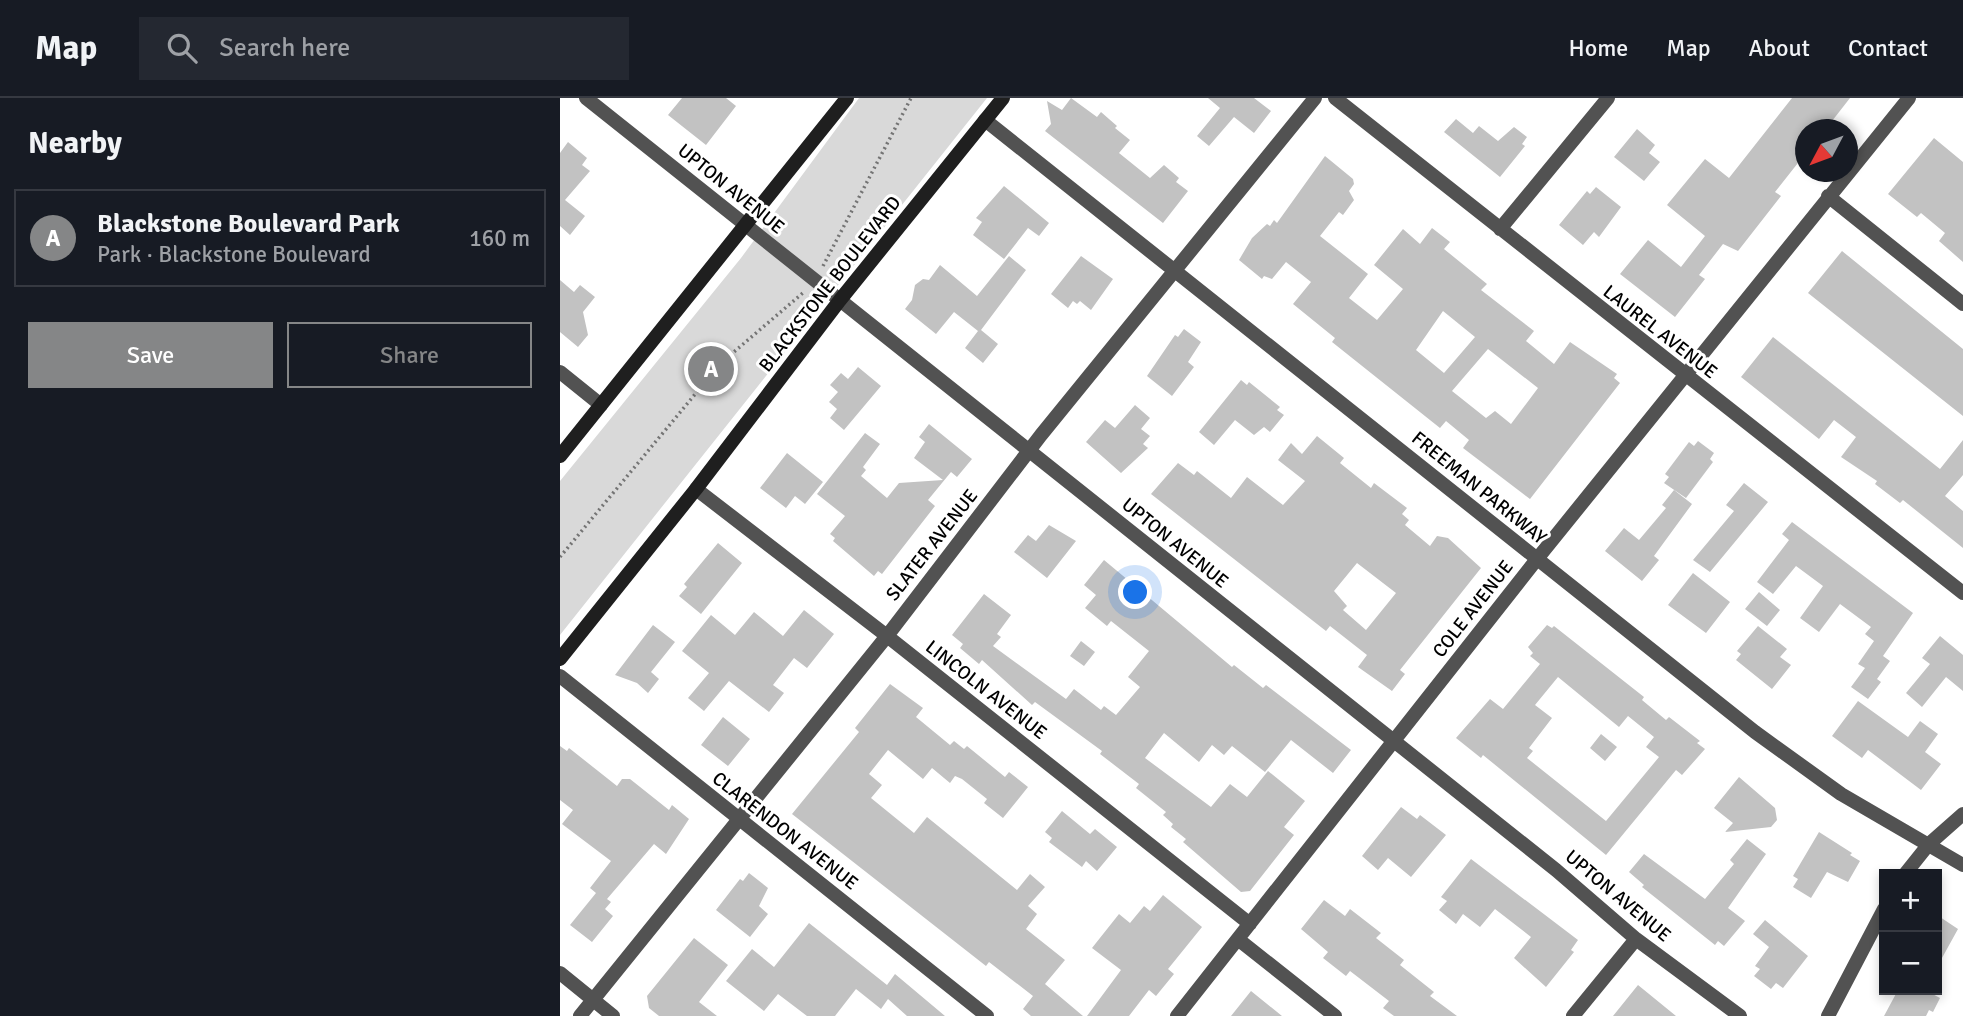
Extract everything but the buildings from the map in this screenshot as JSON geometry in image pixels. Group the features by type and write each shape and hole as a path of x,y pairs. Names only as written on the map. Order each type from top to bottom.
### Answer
{"main road":[{"path":"560,456 846,98"},
{"name":"BLACKSTONE BOULEVARD","path":"560,659 696,489 840,299 1003,98"}],"street":[{"name":"UPTON AVENUE","path":"586,98 1393,743 1556,870 1636,939 1741,1016"},
{"name":"SLATER AVENUE","path":"580,1016 887,636 1029,451 1315,98"},
{"name":"LAUREL AVENUE","path":"1335,98 1684,376 1878,524 1963,593"},
{"path":"1500,229 1608,98"},
{"name":"COLE AVENUE","path":"1177,1016 1537,559 1909,98"},
{"name":"FREEMAN PARKWAY","path":"985,120 1806,770 1963,865"},
{"path":"1828,196 1963,304"},
{"path":"560,372 601,405"},
{"name":"LINCOLN AVENUE","path":"696,489 887,636 1250,924"},
{"name":"CLARENDON AVENUE","path":"560,676 987,1016"},
{"path":"1909,869 1928,844 1963,814"},
{"path":"1828,1016 1879,919"},
{"path":"1573,1016 1636,939"},
{"path":"1239,940 1335,1016"},
{"path":"560,974 613,1016"}],"path":[{"path":"560,557 721,363 778,317 814,279 833,251 911,98"}],"shaded area":[{"path":"859,98 987,98 560,635 560,481 741,258"}],"place":[{"name":"Blackstone Boulevard Park","path":"711,369"}]}
